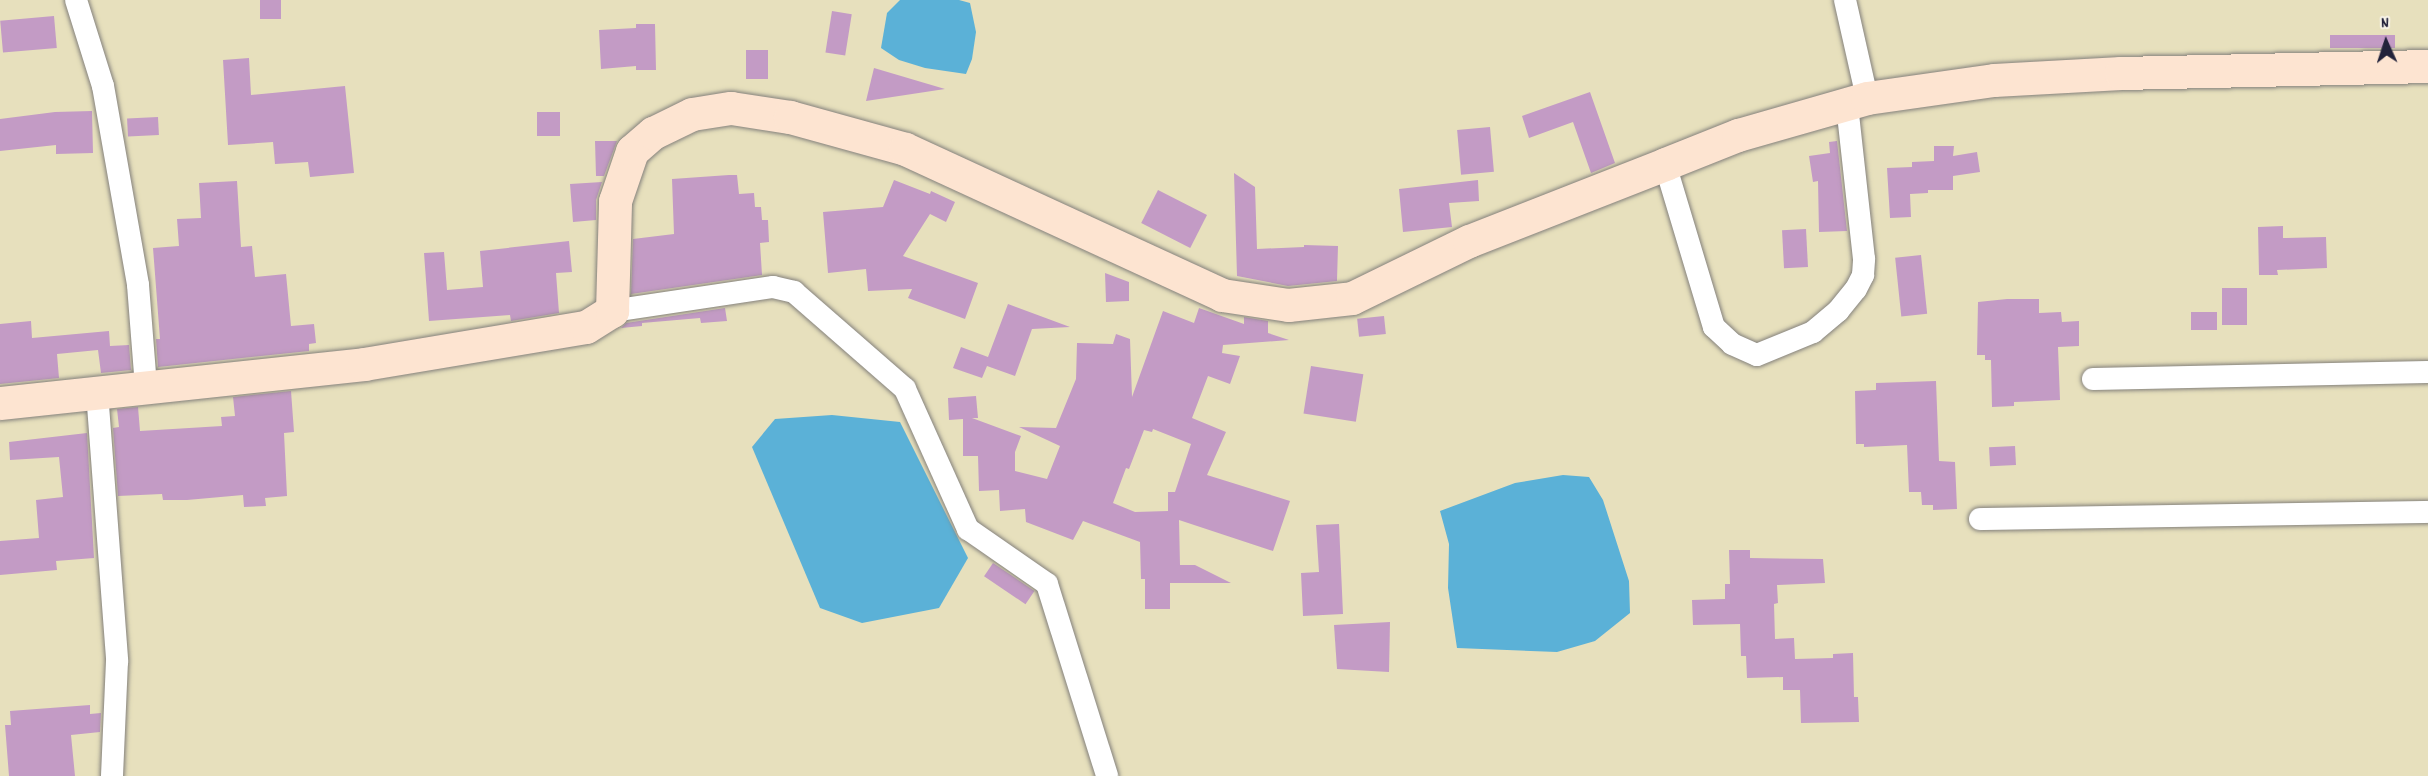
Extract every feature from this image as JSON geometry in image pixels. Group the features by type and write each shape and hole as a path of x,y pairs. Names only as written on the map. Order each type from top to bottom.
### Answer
{"main road":[{"path":"0,404 364,364 586,327 612,311 615,201 632,151 653,133 692,114 731,108 790,117 905,149 1222,295 1288,305 1352,298 1468,241 1738,135 1857,102 2017,79 2121,73 2428,66"}],"street":[{"path":"76,0 103,86 138,285 146,387"},
{"path":"1665,164 1714,327 1732,344 1757,355 1813,332 1838,311 1856,289 1863,275 1864,259 1857,102 1845,0"},
{"path":"612,311 773,287 794,292 905,389 968,529 1047,584 1107,776"},
{"path":"2092,379 2428,372"},
{"path":"97,392 117,661 112,776"},
{"path":"1980,519 2428,512"}],"water":[{"path":"900,0 959,0 970,3 976,32 972,59 966,74 925,68 899,60 881,48 887,13"},
{"path":"832,415 900,422 968,558 939,608 862,623 820,608 752,447 775,419"},
{"path":"1563,475 1589,477 1603,500 1629,581 1630,613 1595,641 1557,652 1457,648 1448,588 1449,544 1440,511 1515,483"}],"building":[{"path":"260,0 281,0 281,19 260,19"},
{"path":"832,11 852,14 845,56 825,52"},
{"path":"54,16 57,48 3,53 0,21"},
{"path":"636,24 655,24 656,70 636,70 636,66 601,69 599,30 636,28"},
{"path":"2330,35 2395,35 2395,48 2330,48"},
{"path":"746,50 768,50 768,79 746,79"},
{"path":"249,58 251,95 345,86 354,173 310,177 308,162 275,164 273,142 228,145 223,60"},
{"path":"874,68 945,89 866,101"},
{"path":"1590,92 1615,163 1591,173 1573,122 1529,138 1522,116"},
{"path":"92,111 93,153 56,154 56,145 0,151 0,119 55,112"},
{"path":"537,112 560,112 560,136 537,136"},
{"path":"158,117 159,135 128,137 127,119"},
{"path":"1490,127 1494,172 1461,175 1457,130"},
{"path":"595,141 617,141 604,176 596,176"},
{"path":"1837,141 1847,231 1819,232 1818,181 1813,182 1809,156 1830,153 1829,142"},
{"path":"1934,146 1954,146 1953,156 1977,152 1980,172 1953,176 1953,190 1928,190 1928,193 1910,194 1911,217 1890,218 1887,168 1912,167 1912,162 1934,161"},
{"path":"1234,173 1255,187 1257,249 1304,247 1304,245 1338,246 1337,281 1288,286 1237,276"},
{"path":"737,175 739,194 754,193 755,207 761,207 762,220 768,220 769,242 760,243 762,275 631,294 633,239 674,234 672,179"},
{"path":"894,180 930,194 931,191 955,202 946,222 930,214 903,256 978,283 965,319 908,298 912,289 868,291 866,269 828,273 823,212 883,207"},
{"path":"1478,180 1479,201 1449,203 1452,227 1403,232 1399,189"},
{"path":"237,181 241,247 252,246 255,277 286,274 291,326 314,324 316,343 309,344 309,351 158,367 156,339 160,339 153,248 179,246 177,219 201,218 199,183"},
{"path":"602,182 596,200 596,220 573,222 570,184"},
{"path":"1158,190 1207,215 1190,248 1141,223"},
{"path":"2283,226 2283,238 2326,237 2327,268 2277,270 2278,275 2259,275 2258,227"},
{"path":"1806,229 1808,267 1784,268 1782,230"},
{"path":"569,241 572,272 556,273 559,313 511,321 510,315 429,321 424,253 444,252 447,290 483,287 480,251"},
{"path":"1921,255 1927,314 1901,316 1895,258"},
{"path":"1105,273 1129,282 1129,301 1106,302"},
{"path":"2222,288 2247,288 2247,325 2222,325"},
{"path":"2039,299 2039,313 2061,312 2062,322 2079,321 2079,346 2058,347 2060,400 2014,402 2014,406 1992,407 1991,360 1985,360 1985,355 1977,355 1978,302"},
{"path":"1008,304 1070,327 1032,329 1015,376 987,366 982,378 953,368 961,347 988,357"},
{"path":"725,308 727,321 701,323 700,318 642,323 642,326 621,328 626,323"},
{"path":"1199,308 1244,324 1244,317 1268,321 1268,333 1289,340 1223,345 1222,353 1240,356 1230,384 1208,376 1192,418 1226,432 1207,475 1290,501 1273,551 1179,520 1180,565 1195,565 1231,583 1170,583 1170,609 1145,609 1145,579 1141,579 1140,542 1083,521 1073,540 1026,522 1025,509 1000,511 999,490 979,491 978,456 963,456 963,419 949,420 948,398 976,396 978,418 972,418 1021,436 1015,452 1015,471 1047,479 1060,446 1019,427 1056,428 1076,379 1077,343 1113,344 1116,334 1130,339 1132,397 1163,311 1194,323","holes":["1153,429 1191,444 1175,492 1168,492 1168,511 1135,512 1113,503 1144,430 1152,432"]},
{"path":"2191,312 2217,312 2217,330 2191,330"},
{"path":"1384,316 1386,334 1359,337 1357,319"},
{"path":"31,321 32,338 109,331 110,346 129,345 131,370 101,373 98,350 57,354 59,378 0,384 0,324"},
{"path":"1311,366 1363,374 1356,422 1303,413"},
{"path":"1936,381 1939,461 1955,462 1957,509 1933,510 1933,505 1922,505 1921,492 1909,492 1907,445 1864,447 1864,444 1856,444 1855,391 1876,390 1876,383"},
{"path":"291,391 294,432 284,433 287,496 265,498 266,506 244,507 243,495 187,500 163,500 162,494 118,496 113,428 119,427 117,409 138,407 140,431 222,426 221,417 235,416 233,397"},
{"path":"87,433 94,558 56,561 57,570 0,575 0,541 39,538 36,500 63,497 59,457 10,460 9,442"},
{"path":"2015,446 2016,465 1990,466 1989,447"},
{"path":"1339,524 1343,614 1303,616 1301,573 1319,572 1316,525"},
{"path":"1729,550 1750,550 1750,558 1823,559 1825,583 1777,585 1778,603 1774,604 1775,639 1794,638 1795,659 1833,658 1833,654 1853,653 1854,697 1858,697 1859,722 1801,723 1800,690 1783,690 1783,677 1747,678 1746,656 1741,656 1740,624 1693,625 1692,600 1725,599 1725,584 1730,584"},
{"path":"993,563 1034,591 1026,604 984,576"},
{"path":"1390,622 1389,672 1337,669 1334,625"},
{"path":"90,705 90,714 101,713 100,732 71,735 75,776 9,776 5,725 11,725 10,711"}]}
